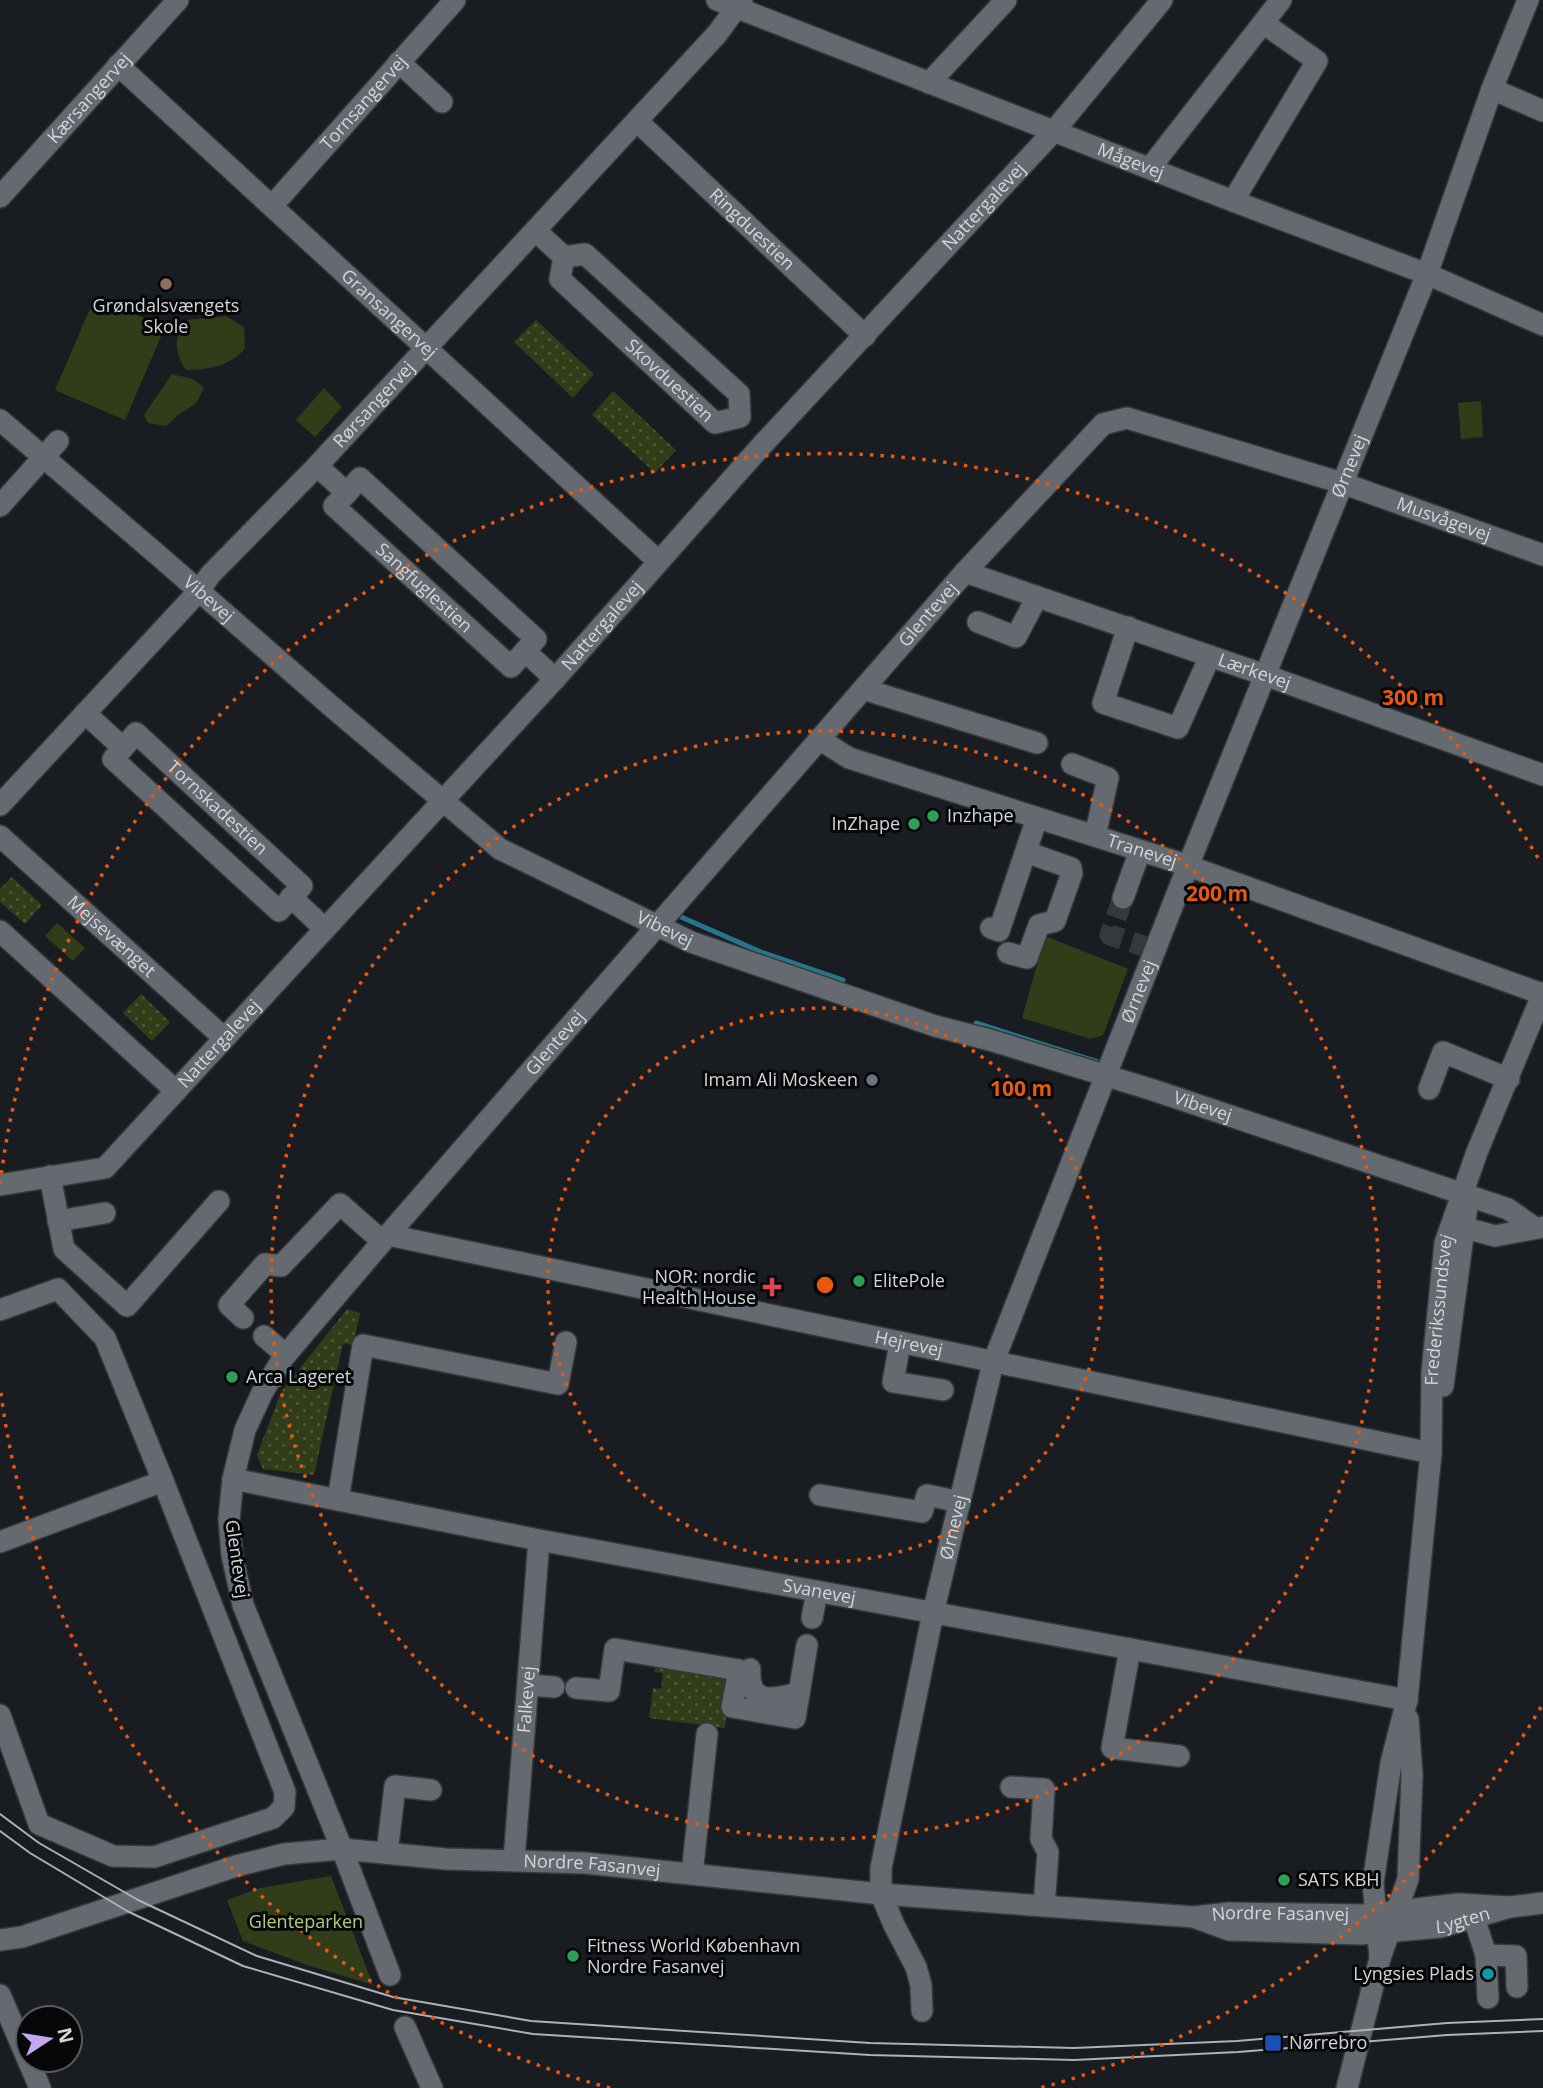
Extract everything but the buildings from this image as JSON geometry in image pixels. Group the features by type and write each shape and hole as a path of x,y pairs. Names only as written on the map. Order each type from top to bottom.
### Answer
{"street":[{"name":"Kærsangervej","path":"0,197 178,0"},
{"name":"Tornsangervej","path":"272,206 456,0"},
{"path":"929,83 1006,0"},
{"name":"Nattergalevej","path":"0,1185 105,1168 1054,131 1162,0"},
{"path":"1150,168 1281,0"},
{"name":"Ørnevej","path":"922,2011 921,1985 916,1967 881,1894 881,1868 933,1613 993,1363 1108,1076 1188,866 1267,676 1427,274 1492,89 1528,0"},
{"name":"Mågevej","path":"731,3 929,83 1427,274 1543,325"},
{"name":"Rørsangervej","path":"0,805 199,591 210,575 317,466 717,34 731,3"},
{"path":"1233,201 1317,61 1263,23"},
{"path":"399,62 442,102"},
{"name":"Gransangervej","path":"118,65 658,561"},
{"path":"1492,89 1543,111"},
{"name":"Ringduestien","path":"636,121 865,336"},
{"path":"536,231 564,257"},
{"name":"Skovduestien","path":"585,254 739,394 740,417 715,423 560,279 564,257 585,254"},
{"name":"Glentevej","path":"390,1975 243,1605 232,1555 229,1519 233,1479 245,1430 262,1393 286,1355 965,572 1103,424 1126,418 1342,483"},
{"name":"Vibevej","path":"0,420 500,849 691,942 935,1026 990,1040 1275,1129 1463,1198 1508,1209 1539,1227"},
{"path":"0,506 58,441"},
{"path":"317,466 347,493"},
{"name":"Sangfuglestien","path":"360,478 536,639 511,667 334,506 347,493 360,478"},
{"name":"Musvågevej","path":"1342,483 1543,555"},
{"name":"Lærkevej","path":"965,572 1543,775"},
{"path":"978,622 1016,637 1037,597"},
{"path":"1128,628 1103,703 1178,728 1210,656"},
{"path":"525,651 555,679"},
{"path":"863,689 1037,743"},
{"path":"85,713 122,748"},
{"name":"Tornskadestien","path":"136,733 302,886 279,911 113,758 122,748 136,733"},
{"name":"Tranevej","path":"819,739 849,758 1188,866 1543,994"},
{"path":"1072,764 1108,778 1094,836"},
{"path":"990,928 999,931 1037,818"},
{"name":"Mejsevænget","path":"0,836 224,1038"},
{"path":"1123,898 1140,851"},
{"path":"1008,953 1027,958 1039,925 1055,921 1072,873 1071,868 1026,852"},
{"path":"291,897 325,929"},
{"path":"0,931 176,1091"},
{"name":"Frederikssundsvej","path":"1382,1920 1373,1883 1391,1763 1407,1700 1430,1453 1432,1371 1444,1249 1470,1172 1543,994"},
{"path":"1429,1089 1443,1052 1509,1079"},
{"path":"50,1176 64,1249 127,1306 219,1201"},
{"path":"1463,1198 1458,1216 1465,1228 1495,1236 1539,1227"},
{"path":"243,1318 229,1305 265,1264 281,1266 340,1204 385,1238"},
{"path":"58,1221 106,1213"},
{"name":"Frederikssundsvej","path":"1430,1453 1446,1373 1465,1228"},
{"name":"Hejrevej","path":"385,1238 1430,1453"},
{"path":"0,1310 58,1289 104,1338 285,1792 284,1807 273,1818 154,1857 113,1856 39,1824 0,1715"},
{"path":"264,1336 286,1355"},
{"path":"338,1500 363,1345 558,1384 566,1342"},
{"path":"900,1343 894,1382 943,1390"},
{"name":"Svanevej","path":"233,1479 539,1540 1407,1700"},
{"path":"0,1542 163,1482"},
{"path":"820,1495 922,1512 927,1495 960,1502"},
{"name":"Falkevej","path":"514,1860 539,1540"},
{"path":"812,1618 817,1592"},
{"path":"576,1688 609,1691 615,1649 739,1670 732,1707 795,1718 807,1645"},
{"path":"1130,1649 1112,1748 1179,1756"},
{"path":"750,1669 753,1688 761,1697 771,1700 799,1693"},
{"path":"528,1685 554,1687"},
{"name":"Frederikssundsvej","path":"1382,1920 1408,1879 1412,1775 1407,1700"},
{"path":"692,1874 707,1734"},
{"path":"387,1853 395,1786 431,1790"},
{"path":"1011,1787 1044,1789 1041,1839 1048,1852 1044,1906"},
{"name":"Nordre Fasanvej","path":"0,1940 22,1937 236,1866 284,1854 342,1849 446,1859 585,1863 881,1894 1194,1917 1229,1913 1382,1920"},
{"name":"Lygten","path":"1382,1920 1458,1903 1510,1907"},
{"name":"Lygten","path":"1382,1920 1413,1929 1441,1927 1510,1907 1543,1903"},
{"path":"1474,1918 1486,1955 1488,1998"},
{"path":"1348,2088 1380,1958 1382,1920"},
{"path":"1486,1955 1516,1956 1517,1987"},
{"path":"0,1995 14,2028"},
{"path":"405,2027 432,2088"}],"green space":[{"path":"95,297 165,327 125,420 55,390"},
{"path":"226,316 244,327 245,348 233,359 219,366 186,370 179,358 177,345 182,326 187,320"},
{"path":"536,320 594,374 573,398 514,342"},
{"path":"172,374 193,379 204,388 194,404 166,426 148,423 144,415"},
{"path":"324,388 342,407 315,437 296,420"},
{"path":"613,391 676,450 655,473 592,415"},
{"path":"1481,401 1483,437 1461,439 1458,403"},
{"path":"12,877 42,905 25,924 0,902 0,889"},
{"path":"57,923 85,948 73,961 45,936"},
{"path":"1045,936 1128,969 1103,1035 1091,1039 1022,1018"},
{"path":"141,994 170,1022 152,1041 123,1013"},
{"path":"347,1309 360,1313 353,1345 343,1343 314,1475 263,1469 257,1455 281,1392"},
{"path":"656,1663 732,1673 725,1728 649,1718 653,1688 661,1689 663,1673 654,1672"},
{"name":"Glenteparken","path":"331,1876 373,1985 307,1965 243,1941 227,1900 260,1888"}],"waterway":[{"path":"681,917 761,952 843,980"},
{"path":"976,1023 1101,1063"}],"tunnel":[{"path":"1123,898 1110,935 1156,950"}],"tram line":[{"path":"0,1814 39,1843 138,1900 257,1956 393,1997 531,2021 870,2043 1074,2048 1237,2041 1447,2023 1543,2019"},
{"path":"0,1831 30,1853 127,1911 243,1966 393,2010 533,2034 870,2055 1074,2060 1238,2052 1447,2035 1543,2031"}],"place":[{"name":"Grøndalsvængets Skole","path":"166,284"},
{"name":"Inzhape","path":"933,816"},
{"name":"InZhape","path":"914,824"},
{"name":"Imam Ali Moskeen","path":"872,1080"},
{"name":"ElitePole","path":"859,1281"},
{"name":"NOR: nordic Health House","path":"772,1287"},
{"name":"Arca Lageret","path":"232,1377"},
{"name":"SATS KBH","path":"1284,1880"},
{"name":"Fitness World København Nordre Fasanvej","path":"573,1956"},
{"name":"Lyngsies Plads","path":"1488,1974"},
{"name":"Nørrebro","path":"1273,2043"}]}
